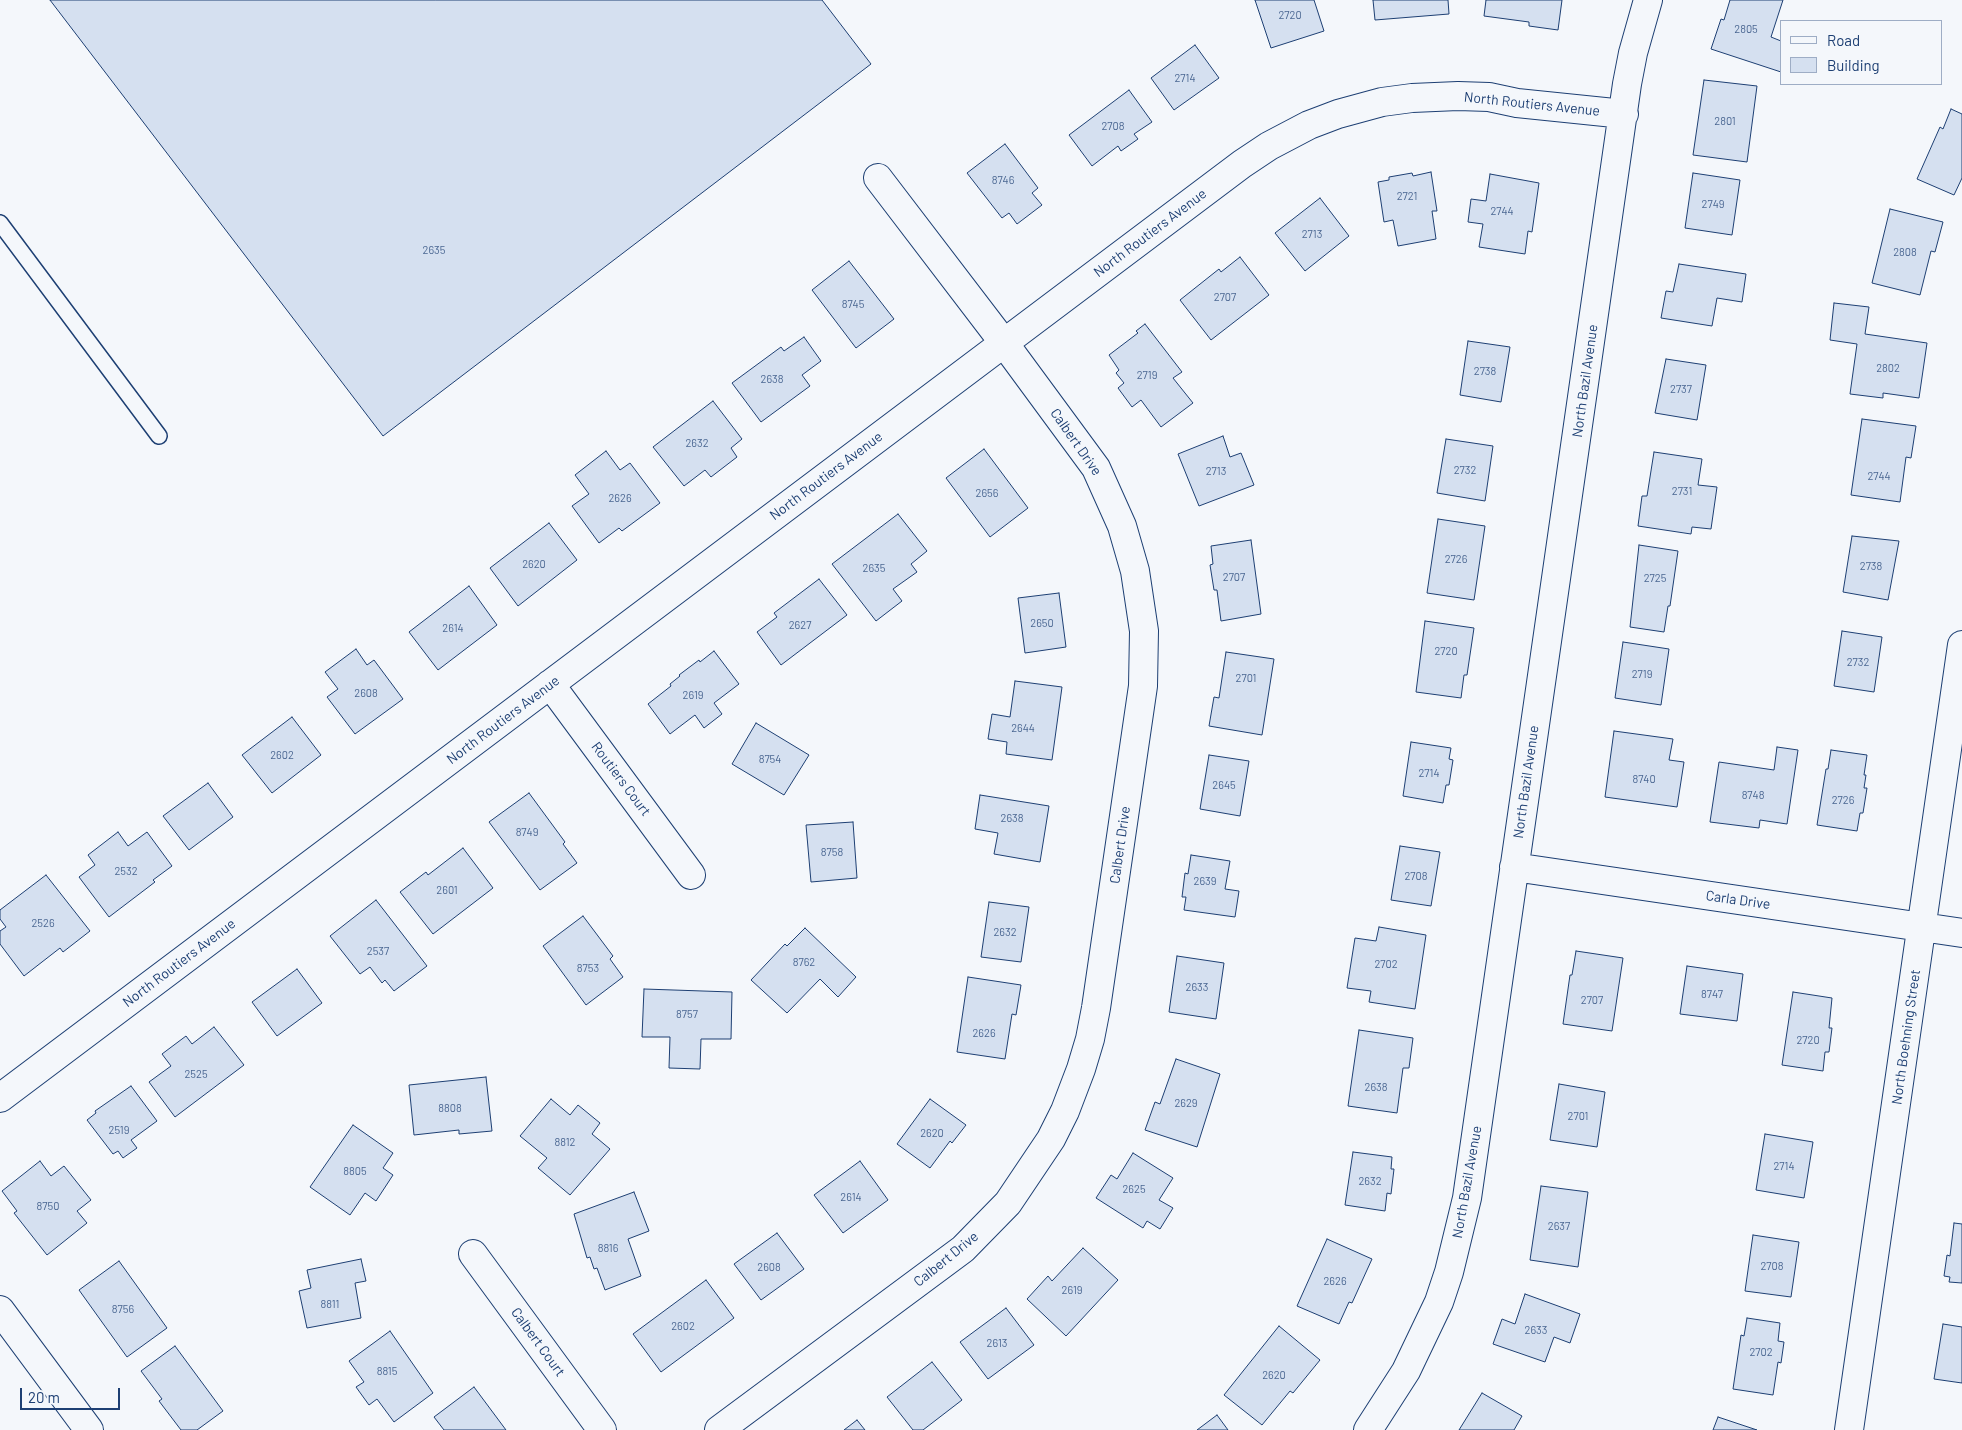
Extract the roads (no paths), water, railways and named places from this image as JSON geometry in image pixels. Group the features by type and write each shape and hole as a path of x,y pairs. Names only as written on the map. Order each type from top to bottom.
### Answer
{"street":[{"path":"1624,114 1633,53 1648,0"},
{"name":"North Routiers Avenue","path":"0,1098 1242,164 1282,138 1324,119 1382,102 1412,98 1442,96 1489,97 1518,103 1624,114"},
{"name":"North Bazil Avenue","path":"1368,1430 1390,1398 1420,1344 1446,1280 1461,1228 1624,114"},
{"name":"Calbert Drive","path":"718,1430 963,1249 997,1215 1017,1191 1051,1140 1065,1111 1090,1039 1143,686 1144,631 1135,571 1122,526 1096,468 1004,343 878,178"},
{"name":"North Boehning Street","path":"1850,1430 1962,645"},
{"name":"Routiers Court","path":"550,684 692,875"},
{"name":"Carla Drive","path":"1514,867 1962,932"},
{"name":"Calbert Court","path":"473,1254 602,1430"},
{"path":"0,1310 89,1430"}],"lane":[{"path":"0,223 159,436"}]}
